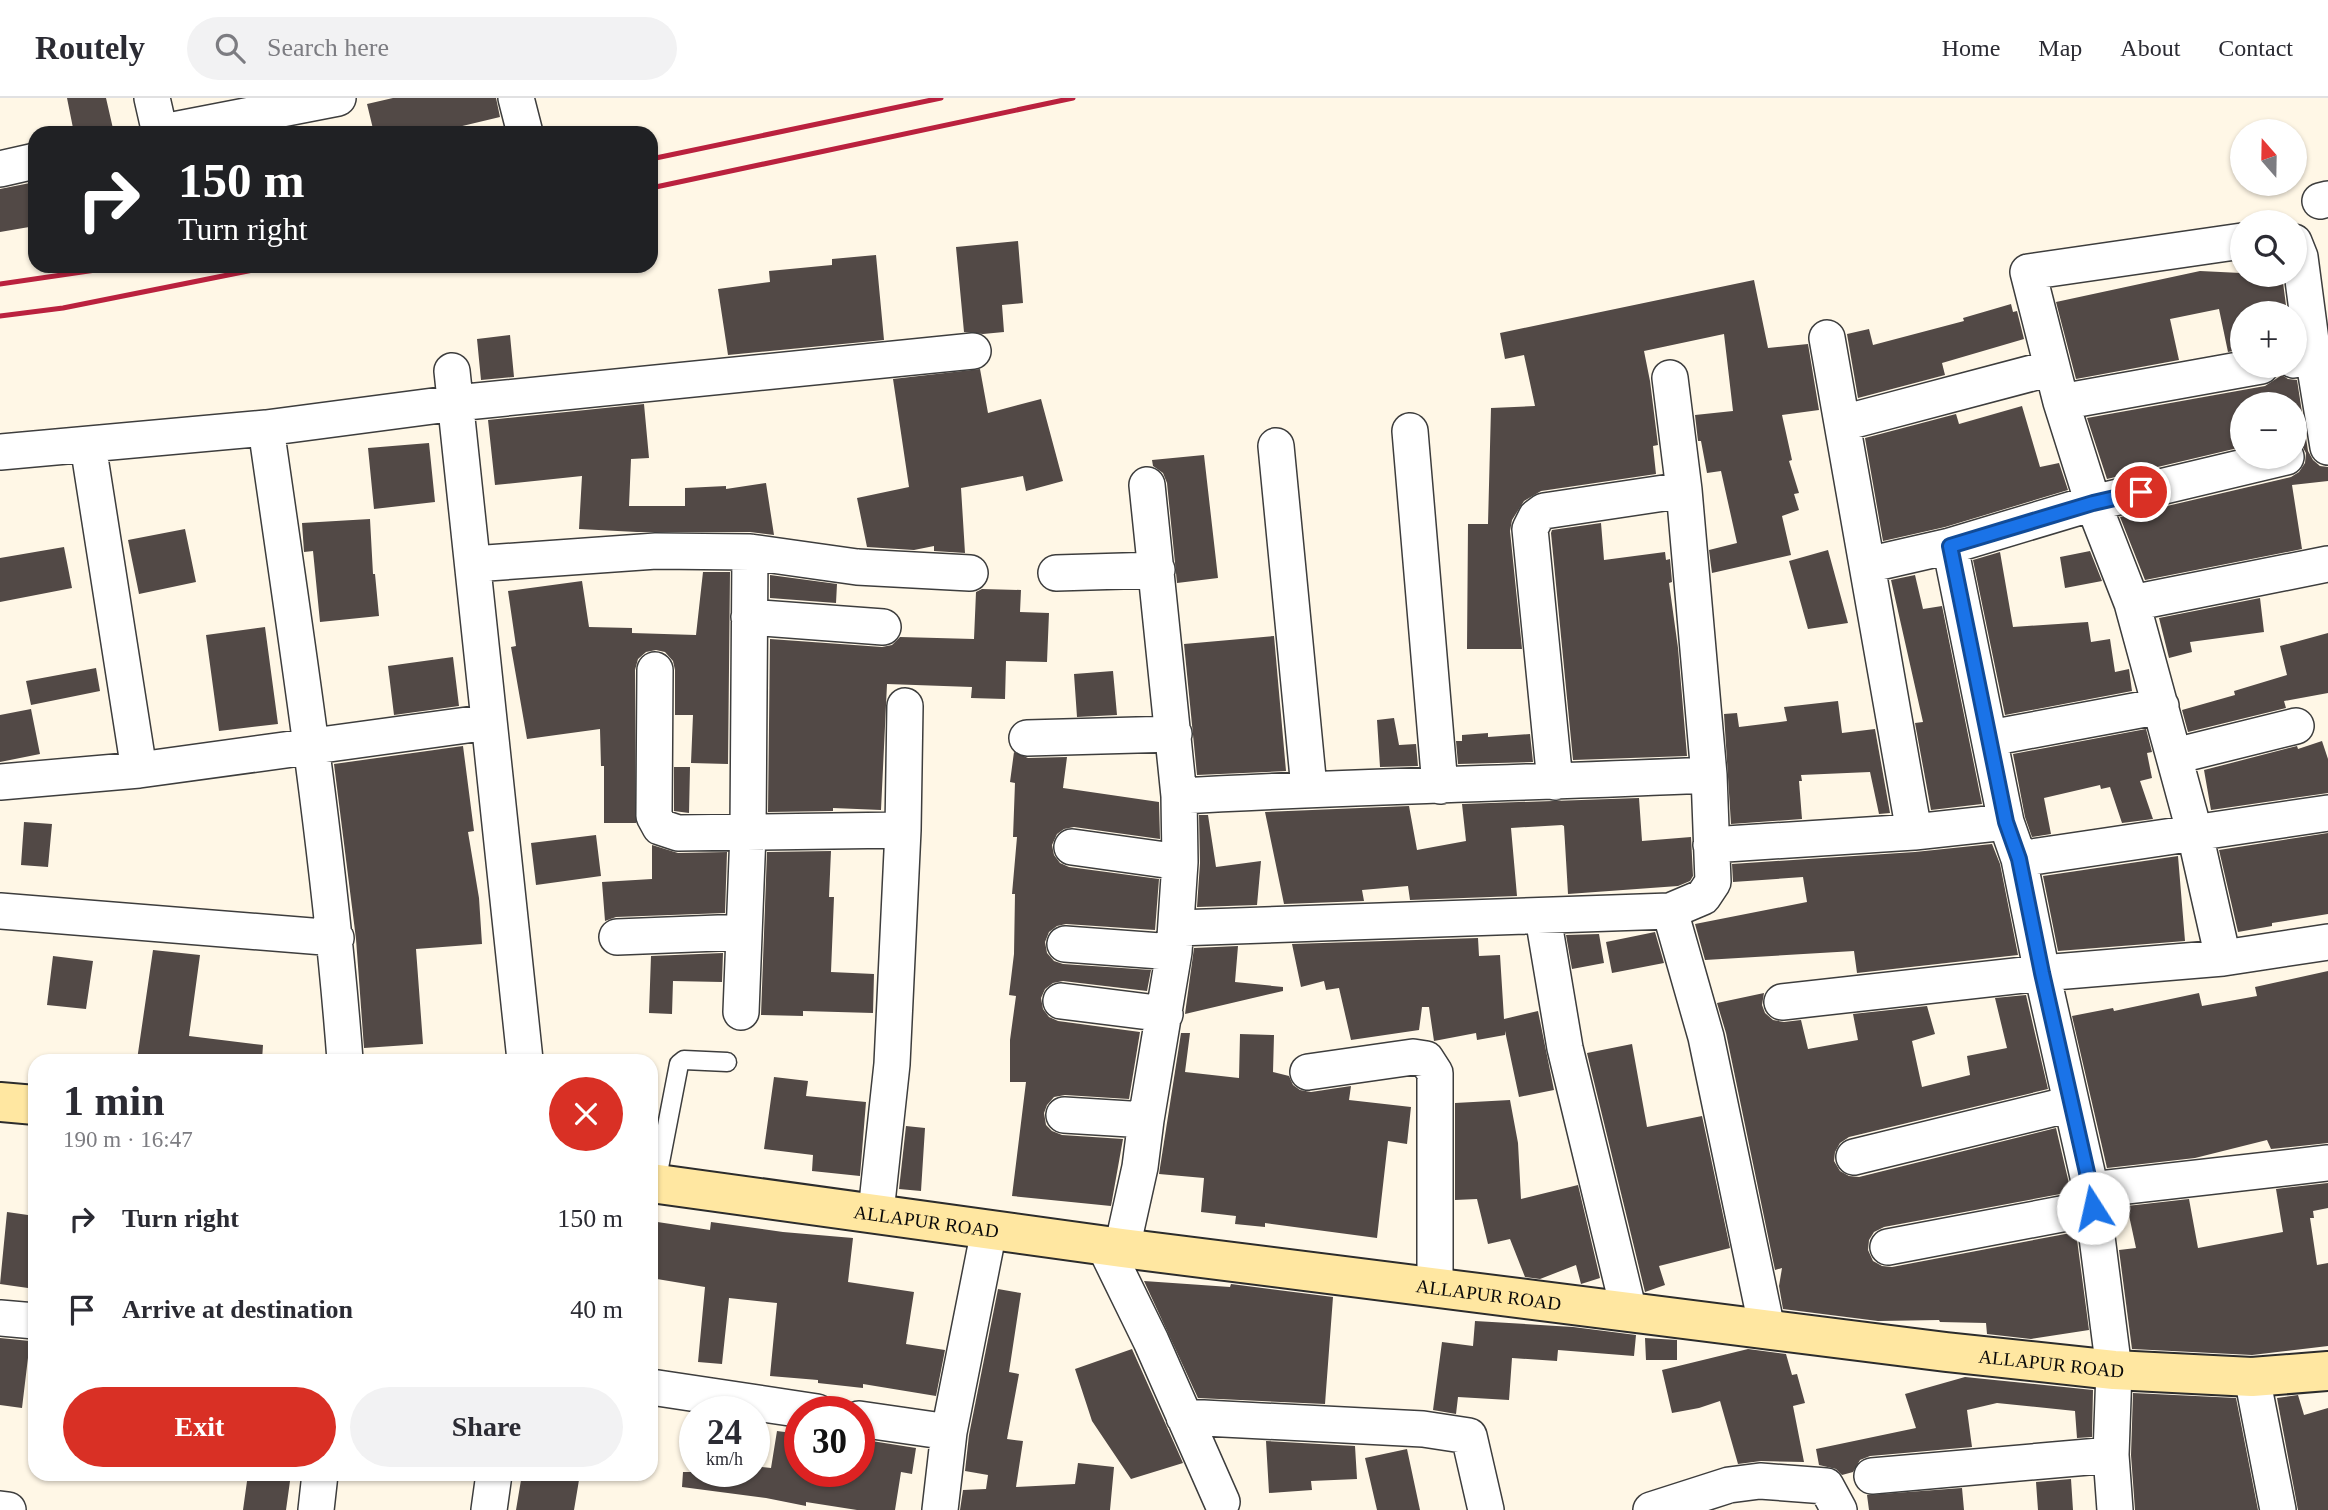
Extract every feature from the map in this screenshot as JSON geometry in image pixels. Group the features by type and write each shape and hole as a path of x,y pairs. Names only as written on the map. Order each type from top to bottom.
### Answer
{"main road":[{"path":"0,1102 28,1104"},
{"name":"ALLAPUR ROAD","path":"658,1184 876,1212 989,1230 1946,1352 2115,1370 2252,1377 2328,1371"}],"street":[{"path":"152,98 158,126"},
{"path":"195,126 338,98"},
{"path":"516,98 523,126"},
{"path":"0,169 28,163"},
{"path":"2223,958 2175,756 2132,603 2093,503 2061,402 2028,272 2230,244"},
{"path":"1826,338 1914,832"},
{"path":"0,452 266,428 454,387 973,351"},
{"path":"1843,423 2051,368"},
{"path":"2307,368 2327,436 2307,448"},
{"path":"2061,402 2230,372"},
{"path":"1065,944 1670,911 1703,897 1713,882 1709,775 1684,490 1670,378"},
{"path":"454,387 525,1054"},
{"path":"266,428 336,938 345,1054"},
{"path":"1410,431 1440,786"},
{"path":"88,445 139,771"},
{"path":"1276,446 1309,789"},
{"path":"1867,565 1950,546 2093,503 2236,469"},
{"path":"1147,485 1180,796 1180,862 1175,940 1140,1167 1113,1246 1151,1341 1222,1502"},
{"path":"1555,782 1530,529 1536,517 1544,511 1684,490"},
{"path":"1950,546 2006,822 2019,859 2092,1199 2115,1370 2111,1455 2115,1510"},
{"path":"473,565 656,551 750,552 857,567 970,573"},
{"path":"740,1012 748,833 750,552"},
{"path":"2132,603 2328,564"},
{"path":"1056,573 1157,570"},
{"path":"750,617 883,627"},
{"path":"655,670 654,816 660,827 678,833 904,830"},
{"path":"876,1212 892,1064 904,830 905,706"},
{"path":"1990,738 2161,706"},
{"path":"0,782 139,771 489,722"},
{"path":"2175,756 2296,726"},
{"path":"1027,738 1174,734"},
{"path":"1180,796 1709,775"},
{"path":"2019,859 2328,813"},
{"path":"1711,845 1914,832 2006,822"},
{"path":"1073,848 1180,862"},
{"path":"0,911 336,938"},
{"path":"1670,911 1706,1037 1767,1329"},
{"path":"1543,917 1565,1048 1629,1312"},
{"path":"617,937 744,932"},
{"path":"1782,1002 2042,973 2223,958 2328,942"},
{"path":"1061,1001 1165,1014"},
{"path":"1308,1072 1413,1057 1426,1059 1435,1073 1435,1288"},
{"path":"1854,1157 2071,1104"},
{"path":"1064,1115 1146,1120"},
{"path":"1888,1247 2092,1199 2328,1163"},
{"path":"940,1510 949,1432 989,1230"},
{"path":"0,1318 28,1320"},
{"path":"2252,1377 2278,1510"},
{"path":"658,1388 784,1407"},
{"path":"1184,1417 1423,1429 1469,1436 1486,1510"},
{"path":"875,1421 949,1432"},
{"path":"1872,1476 2111,1455"},
{"path":"316,1510 319,1481"},
{"path":"489,1510 493,1481"},
{"path":"1651,1510 1700,1502 1729,1485 1760,1481 1826,1486 1839,1510"},
{"path":"0,1509 8,1510"}],"lane":[{"path":"658,1164 679,1063 684,1060 727,1062"}],"building":[{"path":"67,98 106,98 112,126 73,126"},
{"path":"393,98 496,98 500,117 462,126 372,126 367,104"},
{"path":"28,183 28,227 0,232 0,189"},
{"path":"1018,241 1023,303 1002,305 1004,332 964,332 956,247"},
{"path":"876,255 884,340 728,355 718,289 770,282 769,271 832,265 832,259"},
{"path":"2200,271 2230,272 2230,287 2284,287 2285,301 2230,301 2230,352 2219,309 2170,319 2179,360 2076,379 2056,302"},
{"path":"1754,280 1768,348 1808,344 1819,410 1782,415 1792,460 1789,461 1799,493 1794,494 1799,510 1782,516 1791,555 1712,573 1709,550 1737,543 1721,471 1707,473 1701,441 1698,441 1695,415 1733,411 1724,334 1644,351 1658,445 1653,446 1656,474 1541,491 1524,501 1512,520 1510,531 1522,649 1467,649 1468,524 1488,524 1491,408 1535,406 1524,355 1505,359 1500,333"},
{"path":"2011,304 2013,312 2017,311 2024,339 1942,363 1945,375 1858,398 1847,334 1869,329 1873,345 1964,321 1963,318"},
{"path":"510,335 514,377 481,380 477,339"},
{"path":"980,369 988,413 1041,399 1063,481 1026,491 1023,476 961,488 965,553 934,551 934,546 914,550 867,547 857,498 909,487 893,379"},
{"path":"2277,378 2286,378 2297,380 2299,392 2232,392 2265,386"},
{"path":"2230,392 2230,450 2107,479 2087,418"},
{"path":"644,404 649,458 631,459 629,506 685,506 685,488 726,486 726,489 766,483 774,535 750,532 579,529 582,476 495,485 488,420"},
{"path":"2022,406 2040,467 2059,463 2068,490 1945,527 1883,541 1865,438 1956,414 1959,424"},
{"path":"429,443 435,502 374,509 368,448"},
{"path":"2307,445 2313,460 2320,466 2328,467 2328,481 2292,485 2302,549 2145,580 2120,517 2291,477 2301,469 2307,469"},
{"path":"1204,455 1218,578 1177,583 1167,483 1163,473 1153,466 1152,460"},
{"path":"370,519 379,616 320,622 313,551 304,552 302,523"},
{"path":"1601,523 1604,560 1665,552 1666,560 1670,559 1672,582 1669,583 1678,648 1687,756 1573,760 1551,533 1552,530"},
{"path":"185,529 196,582 139,594 128,540"},
{"path":"64,547 72,588 0,602 0,558"},
{"path":"1828,550 1848,623 1808,629 1789,561"},
{"path":"2090,551 2102,581 2065,588 2060,557"},
{"path":"2000,552 2013,627 2088,622 2091,642 2110,639 2115,672 2129,669 2132,691 2005,715 1973,560"},
{"path":"703,572 730,572 728,764 691,763 693,715 675,715 673,661 665,652 646,652 638,659 635,670 636,823 604,823 604,766 601,766 600,729 527,739 511,647 516,646 508,591 582,581 589,627 632,628 632,633 696,635"},
{"path":"770,575 837,584 836,603 770,598"},
{"path":"1915,575 1923,609 1942,606 1982,804 1931,810 1915,723 1923,722 1891,580"},
{"path":"982,589 1021,590 1020,612 1049,613 1047,662 1006,661 1005,699 971,698 972,687 887,684 881,810 833,808 833,811 768,812 770,639 882,647 892,645 900,637 974,639 976,592"},
{"path":"2260,598 2264,632 2190,642 2192,652 2169,658 2159,618"},
{"path":"265,627 278,724 219,731 206,635"},
{"path":"2328,633 2328,693 2284,701 2286,708 2188,732 2182,710 2235,695 2234,691 2287,675 2280,646"},
{"path":"1274,636 1286,771 1197,775 1184,644"},
{"path":"453,657 459,706 394,715 388,666"},
{"path":"96,668 100,691 31,705 26,681"},
{"path":"1113,671 1117,715 1077,717 1074,674"},
{"path":"1838,701 1842,733 1875,729 1890,813 1879,814 1870,772 1801,775 1802,781 1799,781 1802,819 1731,824 1724,714 1737,713 1739,727 1787,721 1784,707"},
{"path":"31,709 40,754 0,762 0,715"},
{"path":"1394,718 1399,745 1416,744 1418,766 1380,767 1377,720"},
{"path":"2146,729 2152,752 2147,753 2152,778 2140,781 2153,819 2122,823 2110,787 2101,789 2100,785 2044,798 2051,834 2032,837 2025,817 2013,754"},
{"path":"1488,733 1488,737 1530,734 1533,762 1458,764 1456,741 1462,741 1462,735"},
{"path":"2322,741 2328,759 2328,793 2211,810 2204,770"},
{"path":"463,746 474,831 468,832 479,898 482,944 416,949 423,1044 364,1048 356,939 334,764"},
{"path":"1014,752 1028,758 1067,757 1063,788 1159,802 1160,839 1074,827 1057,834 1052,845 1054,855 1060,863 1069,867 1159,879 1155,930 1066,924 1049,932 1045,942 1047,953 1054,961 1063,964 1151,970 1147,991 1063,981 1053,983 1045,989 1041,998 1043,1009 1049,1017 1058,1021 1140,1032 1129,1099 1065,1095 1054,1097 1044,1113 1046,1125 1062,1135 1123,1139 1111,1206 1012,1196 1026,1082 1010,1082 1010,1040 1016,996 1009,995 1014,954 1015,894 1012,894 1017,837 1013,837 1015,783 1010,782"},
{"path":"674,767 690,767 689,813 674,811"},
{"path":"1639,798 1642,841 1691,837 1693,876 1690,881 1678,886 1568,894 1562,825 1511,828 1517,896 1410,900 1408,886 1362,890 1364,901 1284,904 1265,812 1409,806 1417,850 1466,841 1462,804"},
{"path":"1199,815 1208,815 1216,867 1261,861 1257,905 1197,907"},
{"path":"24,822 52,824 48,867 21,865"},
{"path":"2328,833 2328,914 2272,923 2272,926 2238,932 2219,850"},
{"path":"596,835 601,876 536,885 531,843"},
{"path":"1992,844 2000,864 2018,955 1857,973 1854,951 1705,960 1695,924 1807,902 1803,877 1733,882 1732,864"},
{"path":"652,845 678,853 727,852 725,913 616,917 605,921 602,882 652,879"},
{"path":"831,851 829,897 834,897 831,972 874,974 873,1013 803,1011 803,1016 761,1015 767,852"},
{"path":"2178,856 2185,941 2058,951 2043,876"},
{"path":"1655,932 1664,963 1612,973 1606,942"},
{"path":"1599,934 1604,963 1572,969 1566,935"},
{"path":"1478,938 1479,956 1500,955 1504,1019 1538,1011 1554,1090 1519,1097 1505,1031 1505,1035 1477,1040 1476,1033 1434,1041 1429,1007 1422,1007 1419,1030 1351,1040 1339,988 1326,990 1324,981 1301,987 1292,944"},
{"path":"1238,946 1235,982 1283,987 1283,991 1185,1014 1194,948"},
{"path":"153,950 200,955 189,1036 263,1045 262,1054 138,1054"},
{"path":"723,953 722,982 673,981 672,1014 649,1013 651,956"},
{"path":"53,956 93,961 86,1009 47,1005"},
{"path":"2328,971 2328,1143 2271,1149 2267,1140 2195,1158 2107,1168 2072,1016 2113,1008 2114,1011 2199,993 2202,1006 2257,996 2255,987"},
{"path":"1764,993 1762,1005 1765,1013 1773,1020 1801,1020 1808,1049 1858,1040 1853,1014 1927,1006 1935,1034 1912,1041 1922,1087 1970,1075 1967,1056 2007,1048 1995,998 2026,995 2048,1089 1849,1137 1840,1143 1834,1161 1840,1171 1859,1177 2056,1128 2071,1192 1884,1227 1874,1232 1869,1240 1868,1250 1873,1261 1892,1267 2076,1232 2089,1330 2031,1339 1987,1334 1986,1323 1939,1320 1878,1321 1783,1309 1779,1286 1782,1268 1775,1270 1726,1033 1717,1003"},
{"path":"1181,1033 1190,1033 1185,1072 1239,1078 1240,1034 1274,1035 1273,1072 1289,1076 1293,1085 1300,1090 1311,1092 1351,1086 1349,1100 1411,1107 1407,1144 1388,1141 1377,1238 1265,1223 1265,1227 1235,1224 1236,1216 1201,1212 1204,1178 1159,1174"},
{"path":"1632,1044 1647,1127 1702,1116 1730,1248 1659,1266 1665,1285 1645,1292 1587,1053"},
{"path":"774,1077 808,1081 806,1096 866,1102 860,1176 812,1171 813,1155 764,1149"},
{"path":"1510,1100 1518,1143 1521,1199 1578,1185 1600,1278 1581,1284 1576,1265 1540,1279 1525,1277 1510,1239 1488,1244 1477,1199 1455,1200 1455,1103"},
{"path":"906,1126 925,1128 921,1191 899,1189"},
{"path":"2328,1183 2328,1208 2313,1211 2314,1218 2310,1218 2317,1265 2328,1263 2328,1346 2252,1355 2132,1349 2119,1250 2136,1248 2127,1206 2189,1199 2198,1248 2283,1232 2276,1189"},
{"path":"7,1212 28,1215 28,1288 0,1284"},
{"path":"658,1222 710,1230 711,1222 853,1238 848,1282 914,1292 906,1344 945,1350 936,1396 863,1384 863,1388 818,1383 818,1380 770,1376 777,1303 729,1298 722,1364 698,1362 705,1287 658,1279"},
{"path":"1144,1281 1230,1287 1231,1284 1333,1297 1325,1404 1198,1398"},
{"path":"998,1289 1021,1293 1009,1372 1019,1374 1007,1439 1023,1441 1016,1487 1075,1484 1078,1463 1114,1467 1110,1510 960,1510 963,1490 986,1489 988,1475 965,1471 969,1435"},
{"path":"1475,1321 1573,1327 1636,1335 1634,1356 1558,1350 1557,1361 1512,1358 1509,1400 1458,1397 1456,1414 1433,1410 1442,1342 1473,1346"},
{"path":"0,1338 28,1341 22,1408 0,1405"},
{"path":"1645,1338 1677,1340 1677,1360 1646,1360"},
{"path":"1132,1349 1183,1463 1131,1479 1092,1421 1075,1369"},
{"path":"1748,1349 1786,1354 1792,1375 1797,1374 1805,1403 1793,1406 1804,1462 1761,1461 1738,1464 1720,1401 1672,1413 1662,1370"},
{"path":"1965,1377 2093,1390 2092,1437 2077,1438 2075,1411 1997,1403 1967,1410 1972,1447 1870,1456 1860,1460 1853,1472 1842,1475 1836,1469 1819,1465 1816,1449 1916,1428 1905,1394"},
{"path":"2133,1393 2236,1398 2258,1510 2135,1510 2131,1455"},
{"path":"2298,1395 2304,1415 2328,1408 2328,1510 2298,1510 2277,1398"},
{"path":"777,1431 784,1432 784,1487 875,1487 875,1442 916,1448 912,1474 901,1472 895,1510 857,1510 806,1502 806,1506 682,1487 770,1487"},
{"path":"1266,1441 1355,1446 1357,1479 1311,1481 1312,1490 1269,1493"},
{"path":"1407,1449 1420,1510 1377,1510 1365,1458"},
{"path":"2071,1479 2073,1510 2038,1510 2036,1482"},
{"path":"247,1481 290,1481 286,1510 243,1510"},
{"path":"521,1481 579,1481 574,1510 516,1510"},
{"path":"1962,1488 1964,1510 1869,1510 1867,1495"}],"railway":[{"path":"658,158 941,98"},
{"path":"658,187 1073,98"},
{"path":"0,284 75,273"},
{"path":"0,316 63,308 238,273"}],"route":[{"path":"2093,1208 2019,859 2006,822 1950,546 2093,503 2141,492"}]}
